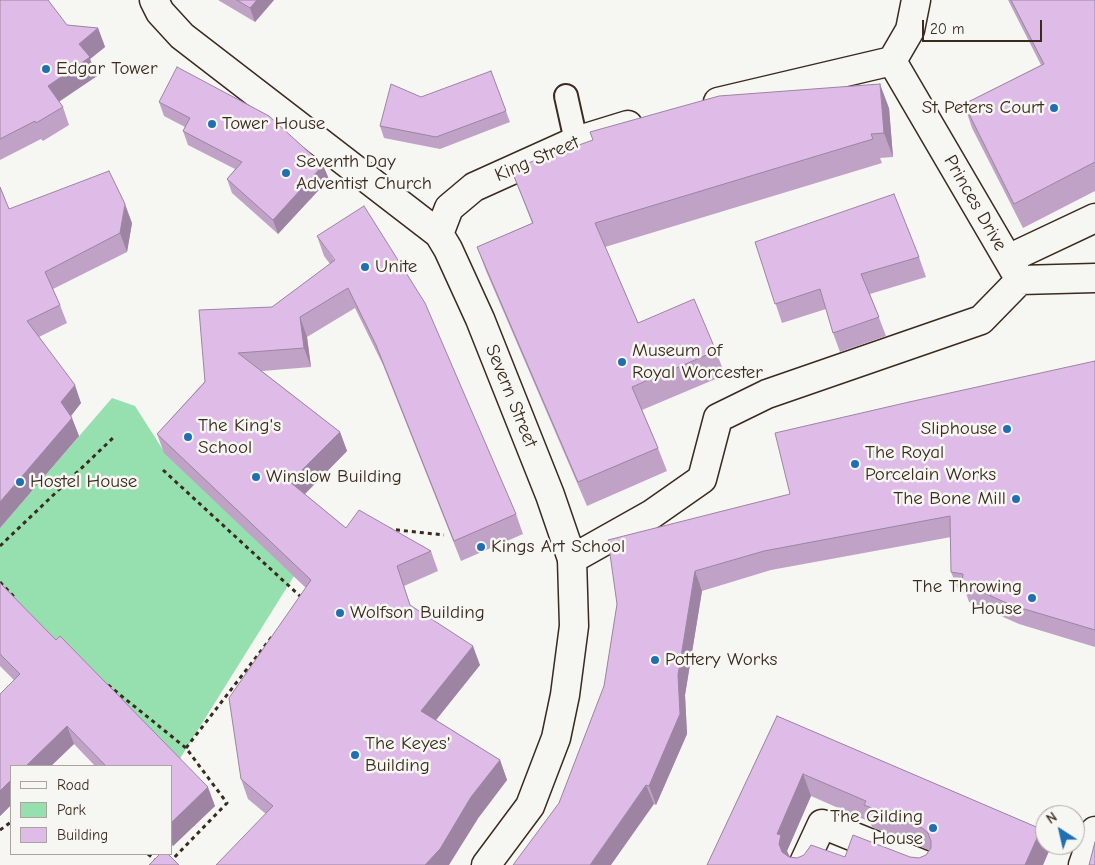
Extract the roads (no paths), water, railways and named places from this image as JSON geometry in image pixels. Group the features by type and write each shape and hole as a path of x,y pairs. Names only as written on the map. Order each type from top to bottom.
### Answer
{"street":[{"name":"Severn Street","path":"154,0 160,12 182,36 439,234 448,249 480,319 550,495 572,559 574,626 566,694 556,738 530,806 486,865"},
{"path":"694,108 892,60 910,30 916,0"},
{"name":"Princes Drive","path":"892,60 1014,270"},
{"name":"King Street","path":"439,234 449,208 474,186 576,141 648,119"},
{"path":"572,559 652,514 702,479 718,418 767,394 981,320 1014,270 1095,218"},
{"path":"1014,270 1095,278"},
{"path":"803,865 822,824 924,865"},
{"path":"1083,865 1095,831"}],"lane":[{"path":"566,96 576,141"}],"place":[{"name":"Edgar Tower","path":"46,69"},
{"name":"St Peters Court","path":"1054,108"},
{"name":"Tower House","path":"212,124"},
{"name":"Seventh Day Adventist Church","path":"286,173"},
{"name":"Unite","path":"365,267"},
{"name":"Museum of Royal Worcester","path":"622,362"},
{"name":"Sliphouse","path":"1007,429"},
{"name":"The King's School","path":"188,437"},
{"name":"The Royal Porcelain Works","path":"855,464"},
{"name":"Winslow Building","path":"256,477"},
{"name":"Hostel House","path":"20,482"},
{"name":"The Bone Mill","path":"1016,499"},
{"name":"Kings Art School","path":"481,547"},
{"name":"The Throwing House","path":"1032,598"},
{"name":"Wolfson Building","path":"340,613"},
{"name":"Pottery Works","path":"655,660"},
{"name":"The Keyes' Building","path":"355,755"},
{"name":"The Gilding House","path":"933,828"}]}
